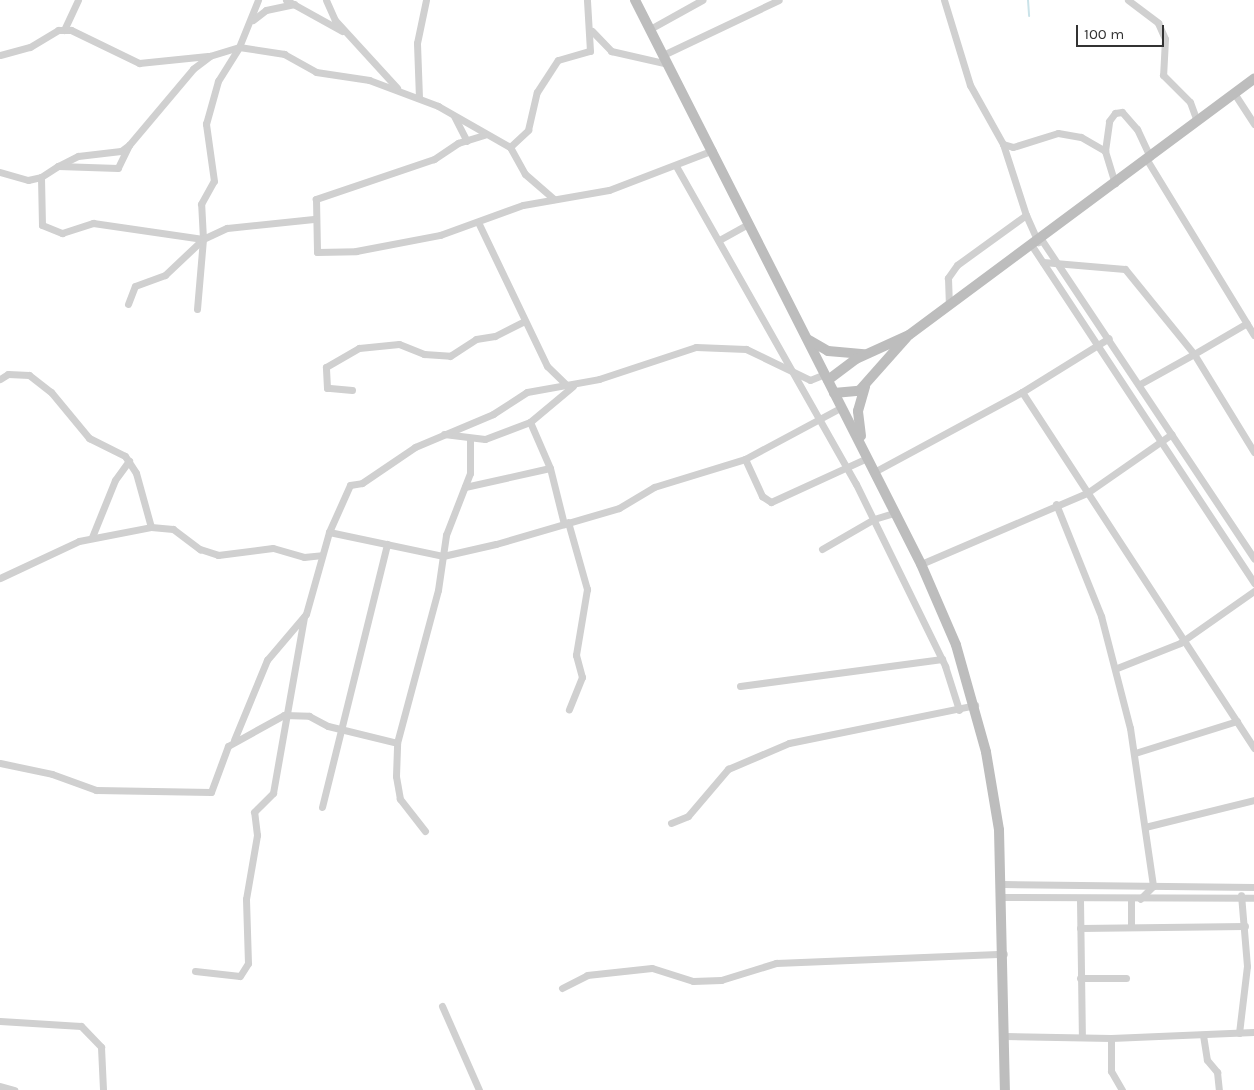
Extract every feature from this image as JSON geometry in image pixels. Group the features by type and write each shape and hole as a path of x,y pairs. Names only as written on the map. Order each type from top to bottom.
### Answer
{"main road":[{"path":"635,0 713,150 748,224 921,564 956,645 975,705 994,798 1003,884 1005,1090"},
{"path":"827,377 868,354 909,335 1037,242 1254,79"},
{"path":"834,393 851,393 865,386 909,335"},
{"path":"808,340 828,351 868,354"},
{"path":"865,386 858,411 866,454"}],"street":[{"path":"64,30 78,0"},
{"path":"197,309 203,239 201,204 214,181 206,124 218,81 253,20 258,0"},
{"path":"286,0 348,35"},
{"path":"326,0 348,35 399,90"},
{"path":"419,98 416,51 426,0"},
{"path":"510,147 528,130 537,92 558,60 590,50 592,31 587,0"},
{"path":"650,29 702,0"},
{"path":"592,31 605,48 666,59 779,0"},
{"path":"944,0 970,85 1003,144 1043,262 1254,582"},
{"path":"1128,0 1158,23 1165,39 1163,75 1190,102 1197,122"},
{"path":"253,20 266,10 294,4"},
{"path":"0,55 64,30 98,40 139,63 210,56 239,47 284,54 316,72 369,80 419,98 454,116 484,135 510,147 525,174 554,199"},
{"path":"58,166 118,168 129,146 191,72 210,56"},
{"path":"1234,93 1254,124"},
{"path":"1115,184 1105,150 1109,121 1115,113 1122,112 1137,129 1148,158 1254,335"},
{"path":"454,116 467,142"},
{"path":"1003,144 1013,147 1068,133 1105,150"},
{"path":"484,135 434,159 316,199 314,247 321,254 434,236 523,205 609,190 676,166 713,150"},
{"path":"0,172 28,180 41,177 78,156 120,151 129,146"},
{"path":"676,166 721,239 817,418 874,519 942,659 959,710"},
{"path":"41,177 41,219 53,232 67,232 92,223 203,239"},
{"path":"949,305 948,278 957,265 1026,215"},
{"path":"128,304 135,286 165,275 203,239 227,228 314,219"},
{"path":"478,222 547,366 571,386"},
{"path":"721,239 748,224"},
{"path":"1037,242 1057,263 1109,338 1254,558"},
{"path":"1043,262 1125,269 1194,354 1254,452"},
{"path":"352,390 326,388 326,368 359,348 399,344 424,354 450,356 476,339 495,336 524,321"},
{"path":"1140,384 1247,323"},
{"path":"874,472 1022,392 1109,338"},
{"path":"196,972 237,976 246,969 246,899 257,835 254,812 273,793 284,715 304,617 329,532 350,485 362,483 387,463 441,433 493,414 514,397 571,386 696,347 746,349 810,380 827,377"},
{"path":"0,379 8,374 29,375 50,392 89,438 121,452 129,461 151,527"},
{"path":"441,433 470,439 485,439 530,422 571,386"},
{"path":"1022,392 1087,493 1186,639 1254,748"},
{"path":"329,532 442,556 619,508 654,487 745,459 817,418 842,407"},
{"path":"530,422 550,468 587,589 576,655 582,677 569,710"},
{"path":"921,564 1056,504 1087,493 1172,434"},
{"path":"425,831 400,799 396,776 397,743 446,535 471,465 470,439"},
{"path":"745,459 762,496 771,502 846,469 866,454"},
{"path":"91,538 115,480 129,461"},
{"path":"465,486 550,468"},
{"path":"1056,504 1079,556 1117,668 1135,753 1154,886"},
{"path":"822,549 874,519 894,513"},
{"path":"0,578 91,538 151,527 173,529 200,549 218,555 274,548 304,557 322,555"},
{"path":"322,806 387,544"},
{"path":"1117,668 1186,639 1254,590"},
{"path":"0,763 52,774 96,790 212,792 224,752 234,740 267,660 304,617"},
{"path":"740,686 942,659"},
{"path":"670,823 688,816 728,769 789,743 959,710 975,705"},
{"path":"234,740 284,715 309,716 340,729 397,743"},
{"path":"1135,753 1237,721"},
{"path":"1145,827 1254,800"},
{"path":"1003,884 1254,887"},
{"path":"1140,899 1154,886"},
{"path":"1238,888 1242,898 1247,966 1239,1033"},
{"path":"1003,897 1080,900 1254,898"},
{"path":"1131,899 1131,926"},
{"path":"1080,900 1082,1037"},
{"path":"1080,928 1245,926"},
{"path":"562,988 587,974 652,968 694,981 721,980 776,963 1004,954"},
{"path":"1080,978 1126,978"},
{"path":"442,1006 479,1090"},
{"path":"0,1021 81,1026 102,1047 103,1090"},
{"path":"1005,1036 1112,1038 1254,1032"},
{"path":"1203,1035 1207,1060 1217,1072 1219,1090"},
{"path":"1112,1038 1111,1071 1122,1090"},
{"path":"0,1085 14,1090"}],"waterway":[{"path":"1028,0 1029,16"}]}
